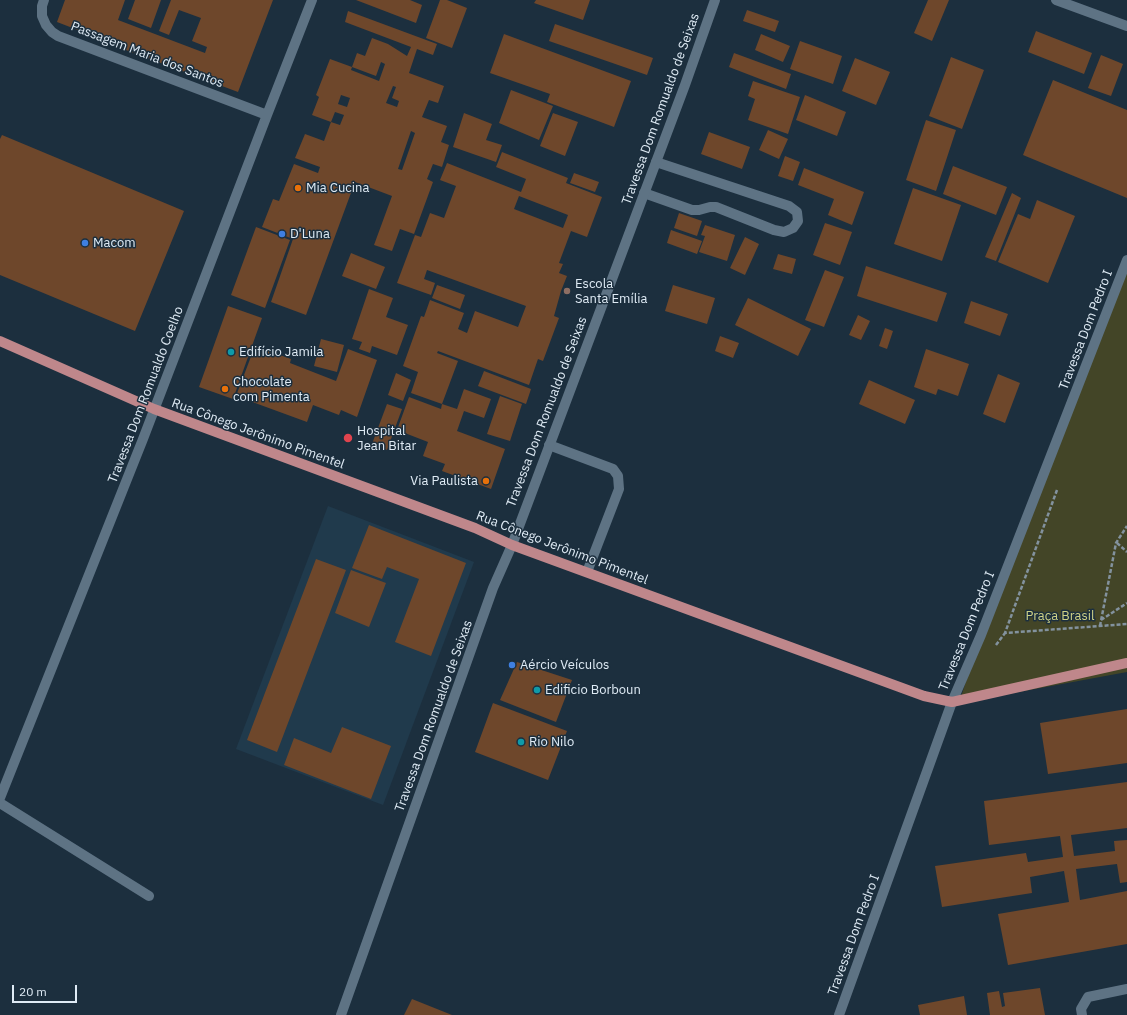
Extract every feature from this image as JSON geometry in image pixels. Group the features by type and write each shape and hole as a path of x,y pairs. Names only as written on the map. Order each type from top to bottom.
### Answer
{"main road":[{"name":"Rua Cônego Jerônimo Pimentel","path":"0,341 154,409 475,528 512,545 924,696 952,702 1127,663"}],"street":[{"name":"Passagem Maria dos Santos","path":"44,0 42,6 42,16 46,25 58,36 267,114"},
{"name":"Travessa Dom Romualdo Coelho","path":"0,798 154,409 312,0"},
{"name":"Travessa Dom Romualdo de Seixas","path":"340,1015 491,595 512,545 656,162 715,0"},
{"path":"1056,0 1127,26"},
{"path":"644,193 692,210 716,207 774,230 784,232 793,228 798,221 797,212 789,206 656,162"},
{"name":"Travessa Dom Pedro I","path":"839,1015 952,702 981,635 1127,260"},
{"path":"549,445 613,468 618,476 619,489 587,572"},
{"path":"0,804 149,896"},
{"path":"1082,1015 1081,1009 1088,997 1127,989"}],"path":[{"path":"1059,483 1005,633 1127,624"},
{"path":"1100,626 1116,543 1127,526"},
{"path":"1116,543 1127,552"},
{"path":"1101,621 1127,604"}],"shaded area":[{"path":"328,506 474,562 383,805 236,749"}],"green space":[{"name":"Praça Brasil","path":"1127,260 1127,672 959,703 981,635"}],"building":[{"path":"65,0 125,0 118,20 205,53 207,47 192,41 201,18 179,10 169,35 159,31 171,0 273,0 238,92 118,47 120,43 110,39 109,42 57,22"},
{"path":"135,0 161,0 151,28 128,19"},
{"path":"356,0 410,0 422,5 416,23"},
{"path":"440,0 447,0 467,8 452,48 426,38"},
{"path":"536,0 590,0 583,20 534,3"},
{"path":"928,0 949,0 932,41 914,33"},
{"path":"747,10 779,21 775,32 743,21"},
{"path":"348,11 437,44 433,55 417,49 409,73 444,86 438,103 429,100 422,117 447,126 441,142 449,145 442,167 433,164 427,179 433,182 414,234 400,229 392,251 374,245 392,196 355,182 306,315 271,302 293,239 262,227 273,199 279,201 294,164 318,173 320,167 295,158 305,134 324,141 331,122 312,115 319,97 316,95 330,59 352,67 357,53 365,56 372,38 388,44 407,56 411,47 345,22","holes":["381,62 385,64 379,81 351,70 352,67 376,76","393,86 396,87 392,98 399,101 397,107 386,103","341,95 350,98 347,107 338,104","335,112 344,115 340,125 331,122","411,131 415,133 402,170 398,169"]},
{"path":"555,24 653,58 647,75 549,41"},
{"path":"1036,31 1092,53 1084,74 1028,52"},
{"path":"504,34 631,81 614,127 547,102 550,94 490,73"},
{"path":"761,34 790,46 783,62 755,50"},
{"path":"800,41 842,56 833,84 790,69"},
{"path":"734,53 791,74 786,89 729,67"},
{"path":"1101,55 1123,64 1111,96 1088,88"},
{"path":"951,57 984,70 962,129 929,116"},
{"path":"855,58 890,72 876,105 842,91"},
{"path":"1053,80 1127,110 1127,198 1023,155"},
{"path":"753,81 800,97 788,134 748,120 755,99 748,96"},
{"path":"511,90 553,106 539,140 499,123"},
{"path":"805,95 846,112 837,136 796,120"},
{"path":"464,113 492,124 486,140 502,145 496,162 453,147"},
{"path":"553,113 578,122 565,156 540,146"},
{"path":"926,120 956,130 936,191 906,180"},
{"path":"768,130 788,139 779,159 759,150"},
{"path":"709,132 750,147 742,169 701,154"},
{"name":"Macom","path":"2,135 184,211 135,331 0,275 0,139"},
{"path":"502,152 568,178 566,183 602,197 587,237 571,231 559,263 563,264 559,273 567,276 554,316 559,318 543,361 538,359 529,385 438,351 437,353 458,361 442,404 411,393 418,372 403,366 421,316 424,317 430,300 464,313 458,329 467,333 475,311 518,327 526,306 427,270 424,279 435,283 431,295 397,283 415,235 421,237 430,213 444,218 456,186 440,180 447,163 521,192 526,179 496,167","holes":["519,196 568,215 563,228 514,209"]},
{"path":"785,156 800,162 793,181 778,176"},
{"path":"953,166 1007,187 996,215 943,194"},
{"path":"804,168 864,192 852,225 828,215 834,199 798,185"},
{"path":"574,173 599,182 595,192 570,183"},
{"path":"913,188 961,205 942,261 894,244"},
{"path":"1012,193 1021,198 996,261 985,257"},
{"path":"1037,200 1075,216 1048,283 998,262 1018,214 1030,219"},
{"path":"679,213 702,221 697,236 674,228"},
{"path":"825,223 852,232 840,265 813,255"},
{"path":"705,225 735,235 727,261 699,252 705,236 701,235"},
{"path":"256,227 290,240 265,308 231,295"},
{"path":"671,230 702,241 697,254 667,243"},
{"path":"745,237 759,244 745,275 730,268"},
{"path":"351,253 385,267 376,289 342,276"},
{"path":"778,254 796,259 792,274 773,269"},
{"path":"866,266 947,293 937,322 857,296"},
{"path":"825,270 844,277 824,327 805,320"},
{"path":"437,285 465,295 460,309 432,298"},
{"path":"673,285 715,298 707,324 665,311"},
{"path":"369,289 393,298 386,317 408,325 397,355 372,346 370,353 359,349 362,342 352,339"},
{"path":"748,298 811,329 798,356 735,325"},
{"path":"971,301 1008,314 1000,336 964,323"},
{"name":"Edifício Jamila","path":"228,306 262,318 233,399 199,387"},
{"path":"858,315 870,321 861,340 849,335"},
{"path":"885,328 893,331 887,349 879,346"},
{"path":"720,336 739,343 733,358 715,351"},
{"path":"321,339 344,345 337,372 314,366"},
{"path":"255,346 291,359 290,363 336,381 348,349 377,360 357,417 341,410 339,415 313,405 307,422 236,396"},
{"path":"926,349 969,364 958,396 938,389 936,395 914,387"},
{"path":"484,371 531,389 526,404 478,386"},
{"path":"396,373 411,380 403,401 388,395"},
{"path":"998,374 1020,383 1005,423 983,414"},
{"path":"869,380 915,400 905,424 859,404"},
{"path":"464,389 491,399 484,418 464,411 457,431 505,449 491,489 442,471 445,464 423,456 428,442 397,430 409,397 441,409 442,404 457,409"},
{"path":"500,396 522,404 510,441 487,434"},
{"path":"387,404 402,409 387,450 372,444"},
{"path":"369,525 466,563 431,656 395,642 419,579 387,567 382,579 352,568"},
{"path":"316,559 346,570 277,752 247,740"},
{"path":"351,570 386,583 369,627 335,613"},
{"name":"Edificio Borboun","path":"517,662 572,680 556,722 500,700"},
{"name":"Rio Nilo","path":"493,703 567,731 548,780 475,752"},
{"path":"1127,709 1127,763 1048,774 1040,723"},
{"path":"342,727 391,746 371,799 284,765 294,738 331,753"},
{"path":"1127,782 1127,828 1071,835 1074,856 1115,851 1114,841 1127,840 1127,882 1120,883 1117,864 1076,869 1080,900 1127,891 1127,944 1008,965 998,914 1069,902 1064,871 1030,877 1032,893 942,907 935,866 1026,853 1028,862 1063,857 1060,836 989,845 984,801"},
{"path":"1040,988 1045,1015 990,1015 987,993 999,991 1002,1007 1005,1006 1003,993"},
{"path":"964,996 967,1015 920,1015 918,1005"},
{"path":"412,999 452,1015 404,1015"}],"place":[{"name":"Mia Cucina","path":"298,188"},
{"name":"D'Luna","path":"282,234"},
{"name":"Macom","path":"85,243"},
{"name":"Escola Santa Emília","path":"567,291"},
{"name":"Edifício Jamila","path":"231,352"},
{"name":"Chocolate com Pimenta","path":"225,389"},
{"name":"Hospital Jean Bitar","path":"348,438"},
{"name":"Via Paulista","path":"486,481"},
{"name":"Aércio Veículos","path":"512,665"},
{"name":"Edificio Borboun","path":"537,690"},
{"name":"Rio Nilo","path":"521,742"}]}
